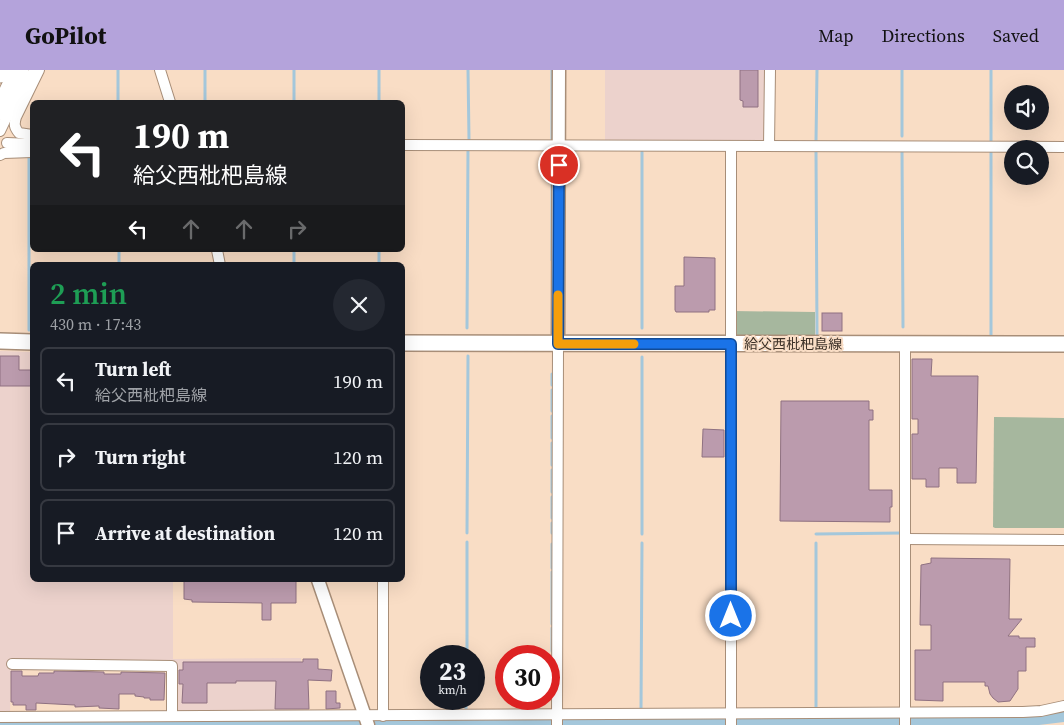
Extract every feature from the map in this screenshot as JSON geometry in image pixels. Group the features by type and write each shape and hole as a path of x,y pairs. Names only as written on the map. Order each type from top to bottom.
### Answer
{"highway":[{"path":"0,110 19,70"}],"main road":[{"path":"0,342 30,342"},
{"name":"給父西枇杷島線","path":"405,344 1064,344"}],"street":[{"path":"0,131 21,87 37,70"},
{"path":"30,135 19,133 15,129 14,124 37,70"},
{"path":"160,70 169,100"},
{"path":"557,719 559,70"},
{"path":"770,70 770,146"},
{"path":"7,143 30,144"},
{"path":"405,145 1064,147"},
{"path":"731,146 731,718"},
{"path":"0,155 4,153 30,152"},
{"path":"905,344 905,718"},
{"path":"906,539 1064,540"},
{"path":"319,582 367,720"},
{"path":"383,582 383,716"},
{"path":"12,664 172,666 172,716"},
{"path":"0,717 172,716 367,720 383,716 557,719 905,718 1041,711 1064,706"}],"shaded area":[{"path":"605,70 767,70 766,139 764,142 608,142 605,140"},
{"path":"0,351 30,352 30,582 173,582 173,659 301,658 302,681 298,681 300,712 175,713 176,664 11,663 10,714 0,714"}],"green space":[{"path":"733,311 815,312 815,335 733,335"},
{"path":"994,417 1064,418 1064,528 993,527"}],"water":[{"path":"1064,710 1064,722 1039,725 0,725 0,721 727,718"}],"building":[{"path":"740,70 758,70 758,107 743,107 743,101 740,100"},
{"path":"684,257 715,258 715,310 709,310 709,312 676,312 675,286 684,286"},
{"path":"822,313 842,313 842,331 822,331"},
{"path":"0,356 19,356 19,370 30,370 30,386 0,386"},
{"path":"912,359 932,359 931,376 978,376 976,483 957,483 957,468 939,468 939,487 926,487 926,479 912,479 912,434 918,434 918,419 912,419"},
{"path":"781,401 869,401 869,410 873,410 873,420 869,420 869,490 892,490 890,522 780,521"},
{"path":"703,429 724,430 724,457 702,457"},
{"path":"931,558 1010,559 1009,619 1022,619 1008,636 1035,638 1035,647 1026,647 1026,671 1018,671 1018,689 1010,701 998,702 990,694 988,686 985,686 985,682 943,682 943,701 915,700 915,650 931,650 931,625 920,625 921,565 931,563"},
{"path":"184,582 296,582 296,603 271,603 271,620 262,620 262,603 192,602 192,600 184,599"},
{"path":"303,659 318,659 318,669 332,670 331,681 308,680 309,709 275,709 276,681 207,683 207,703 182,703 183,684 179,684 179,670 183,670 183,662 303,662"},
{"path":"11,671 22,671 22,676 38,676 39,673 54,673 54,671 104,672 104,674 121,674 121,672 165,673 164,700 150,700 150,698 135,696 135,694 119,694 119,709 99,708 99,706 75,707 75,705 36,703 36,710 26,710 26,705 13,705 13,702 11,702"},
{"path":"326,691 336,691 336,703 340,703 340,708 326,709"}],"waterway":[{"path":"118,70 118,100"},
{"path":"205,70 205,100"},
{"path":"294,70 294,100"},
{"path":"379,70 379,100"},
{"path":"468,70 469,139"},
{"path":"552,70 552,141"},
{"path":"816,141 817,70"},
{"path":"902,70 902,136"},
{"path":"991,70 991,143"},
{"path":"467,328 468,148"},
{"path":"550,148 552,148 552,260"},
{"path":"902,150 903,327"},
{"path":"991,150 991,335"},
{"path":"642,152 642,328"},
{"path":"816,152 817,334"},
{"path":"29,156 29,330"},
{"path":"119,252 119,262"},
{"path":"294,252 294,262"},
{"path":"379,252 379,262"},
{"path":"467,533 468,356"},
{"path":"642,357 642,534"},
{"path":"552,374 552,385"},
{"path":"552,390 552,411"},
{"path":"552,416 552,438"},
{"path":"552,443 552,465"},
{"path":"552,470 552,492"},
{"path":"552,497 552,518"},
{"path":"552,523 552,533"},
{"path":"816,534 902,533"},
{"path":"467,542 467,645"},
{"path":"641,709 642,543"},
{"path":"816,543 816,708"},
{"path":"552,544 552,568"},
{"path":"552,572 552,624"},
{"path":"552,628 552,645"}],"slow traffic":[{"path":"558,295 558,344 634,344"}],"route":[{"path":"559,165 558,344 731,344 731,616"}]}
